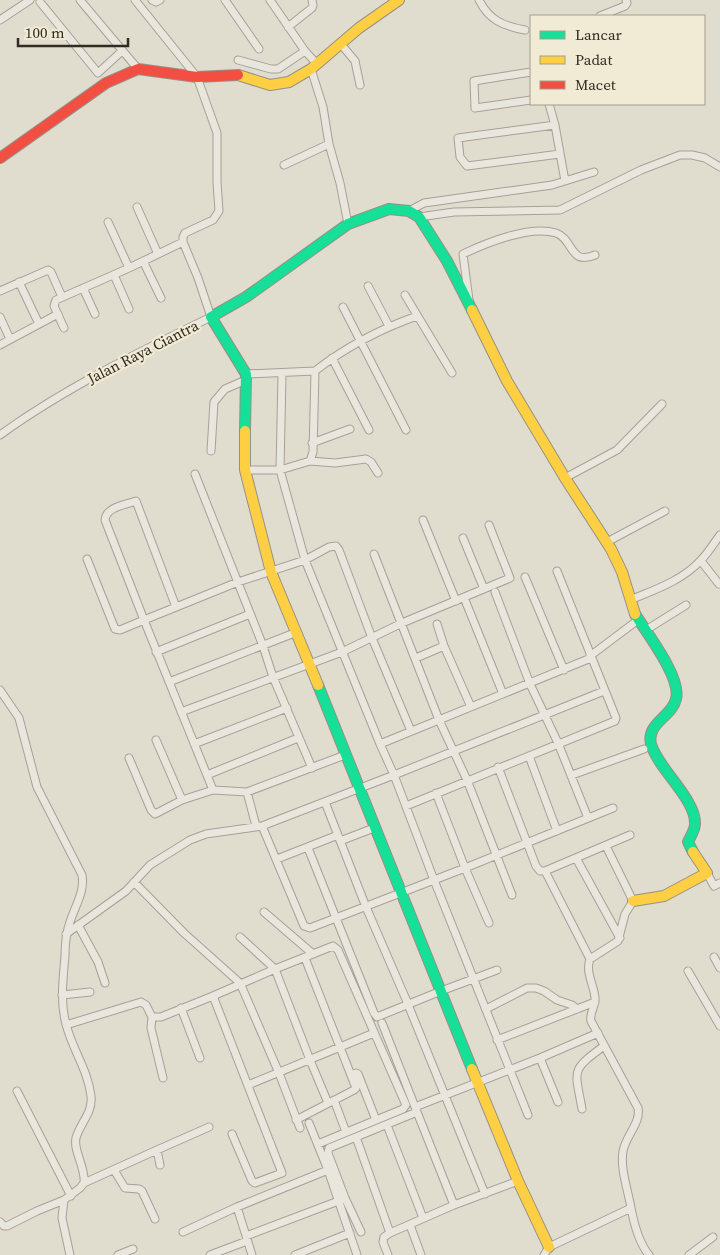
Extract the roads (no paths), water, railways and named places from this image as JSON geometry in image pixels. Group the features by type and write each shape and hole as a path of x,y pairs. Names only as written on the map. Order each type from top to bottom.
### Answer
{"street":[{"path":"0,20 30,0"},
{"path":"80,0 138,69"},
{"path":"64,328 54,302 183,242 184,234 213,220 219,211 217,133 197,77 135,0"},
{"path":"152,0 156,2 160,0"},
{"path":"225,0 259,49"},
{"path":"270,0 314,67 329,144 340,183 348,224"},
{"path":"288,27 312,8 312,0"},
{"path":"0,158 106,83 138,69 197,77 237,76 270,86 297,79 314,67 363,24 399,0"},
{"path":"478,0 491,18 512,28 525,30"},
{"path":"602,15 624,6 627,3 626,0"},
{"path":"40,1 98,73 122,51"},
{"path":"340,44 355,61 360,85"},
{"path":"238,60 278,69 305,51"},
{"path":"530,72 474,81 475,108 530,100"},
{"path":"548,105 555,124 566,181"},
{"path":"555,124 458,138 460,157 467,166 560,154"},
{"path":"284,165 329,144"},
{"path":"419,217 454,212 560,210 641,170 680,155 705,158 720,167"},
{"path":"409,211 424,203 552,185 594,172"},
{"path":"137,207 158,254"},
{"path":"631,1208 547,1251 271,572 245,470 246,377 211,316 246,297 348,224 389,209 409,211 419,217 447,261 507,381 607,542 622,572 638,620 664,658 671,672 677,697 673,707 653,728 650,737 652,746 688,803 695,821 689,846 714,886 720,882"},
{"path":"108,222 129,268"},
{"path":"469,305 463,254 474,248 527,232 546,232 559,234 570,248 582,258 587,259 595,255"},
{"name":"Jalan Raya Ciantra","path":"0,435 68,391 139,352 211,316 183,242"},
{"path":"143,262 161,298"},
{"path":"0,291 49,270 62,297"},
{"path":"114,275 129,309"},
{"path":"19,282 39,324"},
{"path":"368,286 389,326"},
{"path":"83,288 95,314"},
{"path":"405,295 452,373"},
{"path":"343,307 406,430"},
{"path":"0,345 58,314"},
{"path":"211,451 214,402 226,389 246,377 315,372 332,358 360,341 389,326 417,316"},
{"path":"0,317 10,340"},
{"path":"332,358 369,430"},
{"path":"310,461 313,454 315,372"},
{"path":"282,374 280,470 306,560 342,652 394,775 508,1070 528,1115"},
{"path":"566,478 617,450 662,404"},
{"path":"312,443 350,429"},
{"path":"245,470 280,470 310,461 335,462 366,458 378,473"},
{"path":"195,474 263,646 273,678 312,768"},
{"path":"176,607 136,501 106,513 105,520 156,652 214,790"},
{"path":"607,542 665,511"},
{"path":"423,520 456,601"},
{"path":"181,712 342,652 402,623 510,578 489,526"},
{"path":"630,600 668,584 686,573 700,561 720,535"},
{"path":"463,538 484,589"},
{"path":"87,559 115,629 120,630 238,582 306,560 329,547 338,548 372,638 411,732"},
{"path":"374,554 439,720 466,780 512,895"},
{"path":"700,561 719,584"},
{"path":"406,806 615,721 616,717 557,571"},
{"path":"525,577 564,670"},
{"path":"495,592 530,684 572,774 588,818"},
{"path":"465,600 502,694"},
{"path":"646,630 686,605"},
{"path":"156,652 250,614"},
{"path":"380,744 564,670 591,657 638,620"},
{"path":"437,624 444,646 471,707"},
{"path":"169,682 297,632"},
{"path":"416,658 444,646"},
{"path":"0,690 3,700 14,709 22,726 37,787 82,875 81,894 66,934 62,995 66,1025 87,1077 91,1098 91,1107 76,1139 84,1183"},
{"path":"66,934 126,891 150,865 190,840 206,834 259,826 454,752 604,691"},
{"path":"194,744 287,708"},
{"path":"208,775 298,738"},
{"path":"156,740 182,800"},
{"path":"572,774 644,748"},
{"path":"129,758 153,814 157,814 182,800 214,790 247,792 345,756"},
{"path":"529,756 557,830"},
{"path":"498,767 527,843 540,871 545,871 630,836"},
{"path":"247,792 259,826 277,859 305,927 310,928 337,919 400,892 496,856 613,808"},
{"path":"436,793 489,923"},
{"path":"325,802 366,907 446,1095 485,1194"},
{"path":"277,859 374,828"},
{"path":"606,846 634,901"},
{"path":"308,848 376,1016 379,1017 409,1006 441,991 497,970"},
{"path":"576,858 620,938"},
{"path":"545,871 590,959"},
{"path":"649,1255 644,1249 636,1228 623,1170 623,1155 626,1141 638,1119 638,1108 590,1017 595,1002 588,966 590,959 620,938 624,915 634,901 664,896 707,873"},
{"path":"134,882 184,933 240,984 279,1073 300,1128"},
{"path":"264,912 313,954"},
{"path":"78,925 98,962 105,983"},
{"path":"240,937 275,969 310,1060 346,1132"},
{"path":"152,1017 163,1017 332,946 337,948 406,1104 403,1110 356,1137 330,1147 328,1152 357,1255"},
{"path":"296,1120 355,1089 356,1085 305,958"},
{"path":"714,958 720,968"},
{"path":"688,970 720,1026"},
{"path":"486,1009 528,988 544,991 557,1000 572,1005 577,1009"},
{"path":"62,995 90,992"},
{"path":"213,996 282,1173 255,1183 252,1181 232,1134"},
{"path":"66,1025 140,1002 146,1005 152,1017 151,1028 163,1078"},
{"path":"497,1040 595,1002"},
{"path":"181,1008 200,1058"},
{"path":"382,1023 454,1205"},
{"path":"248,1085 374,1033"},
{"path":"318,1144 346,1132 383,1122 416,1110 446,1095 598,1033"},
{"path":"582,1109 577,1070 584,1061 604,1046"},
{"path":"540,1058 558,1102"},
{"path":"352,1074 358,1074 383,1122 424,1218"},
{"path":"18,1091 71,1196"},
{"path":"309,1123 328,1170 361,1232"},
{"path":"1,1226 64,1200 84,1183 209,1127"},
{"path":"356,1137 390,1233"},
{"path":"157,1150 160,1165"},
{"path":"114,1170 124,1187 142,1191 155,1219"},
{"path":"183,1232 237,1207 328,1170"},
{"path":"388,1255 383,1240 390,1233 454,1205 518,1181"},
{"path":"210,1255 342,1199"},
{"path":"64,1200 62,1218 70,1255"},
{"path":"237,1207 252,1255"},
{"path":"410,1225 421,1255"},
{"path":"295,1255 350,1233"},
{"path":"689,1255 713,1237"},
{"path":"118,1255 133,1249"}]}
